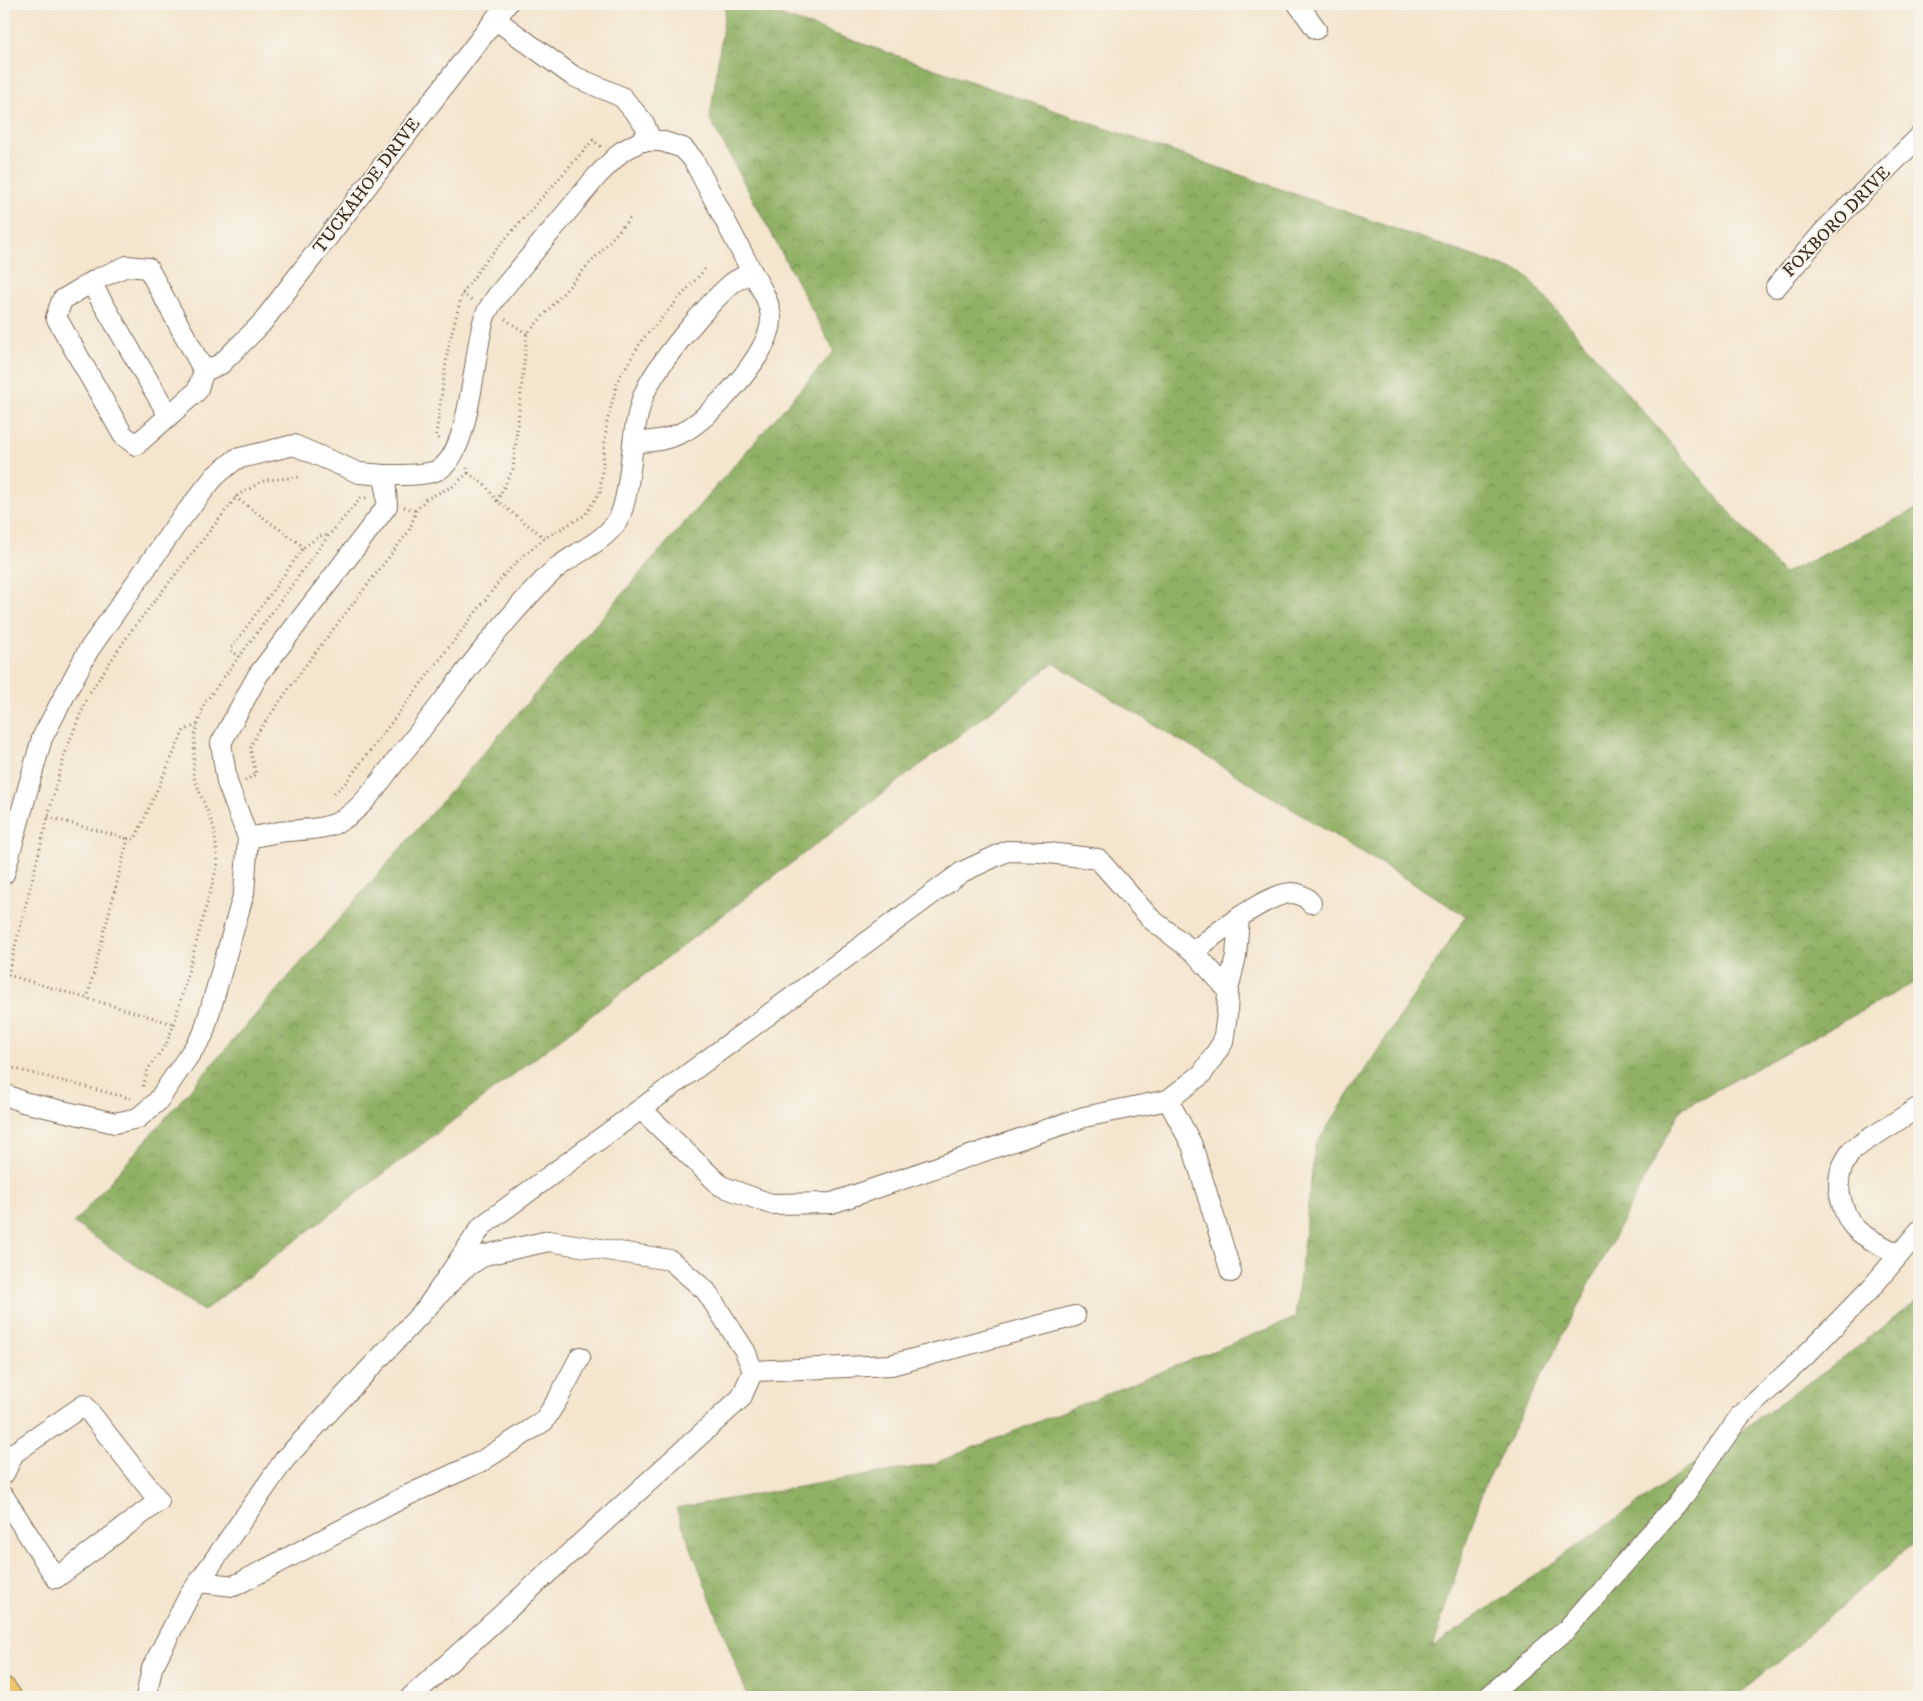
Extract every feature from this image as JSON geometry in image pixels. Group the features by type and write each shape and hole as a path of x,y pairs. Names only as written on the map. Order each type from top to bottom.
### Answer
{"main road":[{"path":"4,1690 9,1697"}],"street":[{"name":"TUCKAHOE DRIVE","path":"213,367 261,324 508,4"},
{"path":"1298,4 1316,29"},
{"path":"495,20 573,76 622,97 644,123 652,141"},
{"name":"FOXBORO DRIVE","path":"1776,287 1825,230 1919,137"},
{"path":"4,874 42,738 65,694 88,651 177,524 215,476 236,459 294,445 359,472 385,475 413,474 437,470 451,459 463,430 484,318 497,296 597,176 621,152 641,141 661,141 684,148 693,159 766,298 771,318 768,336 743,377 707,416 684,431 655,442 633,442"},
{"path":"127,266 148,268 213,367 197,391 136,445 123,435 56,316 62,300 91,283 127,266"},
{"path":"248,838 277,832 327,827 341,821 356,810 508,619 553,571 600,538 616,523 624,504 633,442 645,394 665,358 704,313 732,284 752,272"},
{"path":"91,283 169,416"},
{"path":"4,1094 23,1102 115,1123 138,1118 157,1102 203,1035 244,893 248,838 227,782 221,743 258,675 387,506 385,475"},
{"path":"427,1307 482,1226 962,872 1007,851 1041,852 1098,859 1152,919 1194,952 1228,990"},
{"path":"1194,952 1239,918 1275,898 1291,893 1304,896 1311,903"},
{"path":"641,1109 721,1186 771,1204 832,1203 1084,1117 1168,1100 1202,1074 1223,1042 1228,990 1236,956 1239,918"},
{"path":"1168,1100 1192,1145 1231,1272"},
{"path":"1899,1255 1861,1234 1850,1223 1840,1186 1841,1171 1845,1159 1853,1149 1919,1107"},
{"path":"1488,1697 1567,1629 1685,1494 1740,1416 1804,1357 1872,1287 1919,1231"},
{"path":"146,1697 152,1668 189,1596 285,1459 463,1269 485,1256 549,1241 670,1260 706,1292 745,1351 753,1370 742,1398 411,1697"},
{"path":"753,1370 891,1365 1075,1316"},
{"path":"199,1582 234,1586 406,1496 482,1461 544,1420 559,1397 580,1357"},
{"path":"4,1474 14,1453 84,1405 159,1501 56,1578 4,1497"}],"path":[{"path":"497,501 513,469 527,334 631,217"},
{"path":"334,793 343,786 505,574 545,538 586,516 600,492 607,422 618,380 642,340 706,268"},
{"path":"462,294 477,303"},
{"path":"504,318 527,334"},
{"path":"466,462 468,473 486,485 497,501 545,538"},
{"path":"246,790 243,782 256,774 250,748 256,735 305,666 409,531 416,511 426,499 453,486 468,473"},
{"path":"4,978 8,975 67,748 87,697 131,631 235,497 264,480 302,477"},
{"path":"235,497 304,547"},
{"path":"141,1092 148,1069 166,1045 174,1024 218,863 214,828 193,775 195,733 204,704 329,536 361,498 372,498"},
{"path":"240,658 230,650 304,547 320,536 329,536"},
{"path":"48,817 128,839 135,839 184,730 197,725"},
{"path":"87,998 128,839"},
{"path":"8,975 174,1024"},
{"path":"4,1066 139,1100"}],"green space":[{"path":"726,4 748,4 1525,274 1783,574 1919,508 1919,980 1681,1109 1485,1484 1432,1648 1828,1369 1919,1299 1919,1539 1736,1697 748,1697 676,1508 933,1464 1295,1318 1315,1146 1466,916 1054,663 203,1311 74,1223 834,351 710,119"}]}
